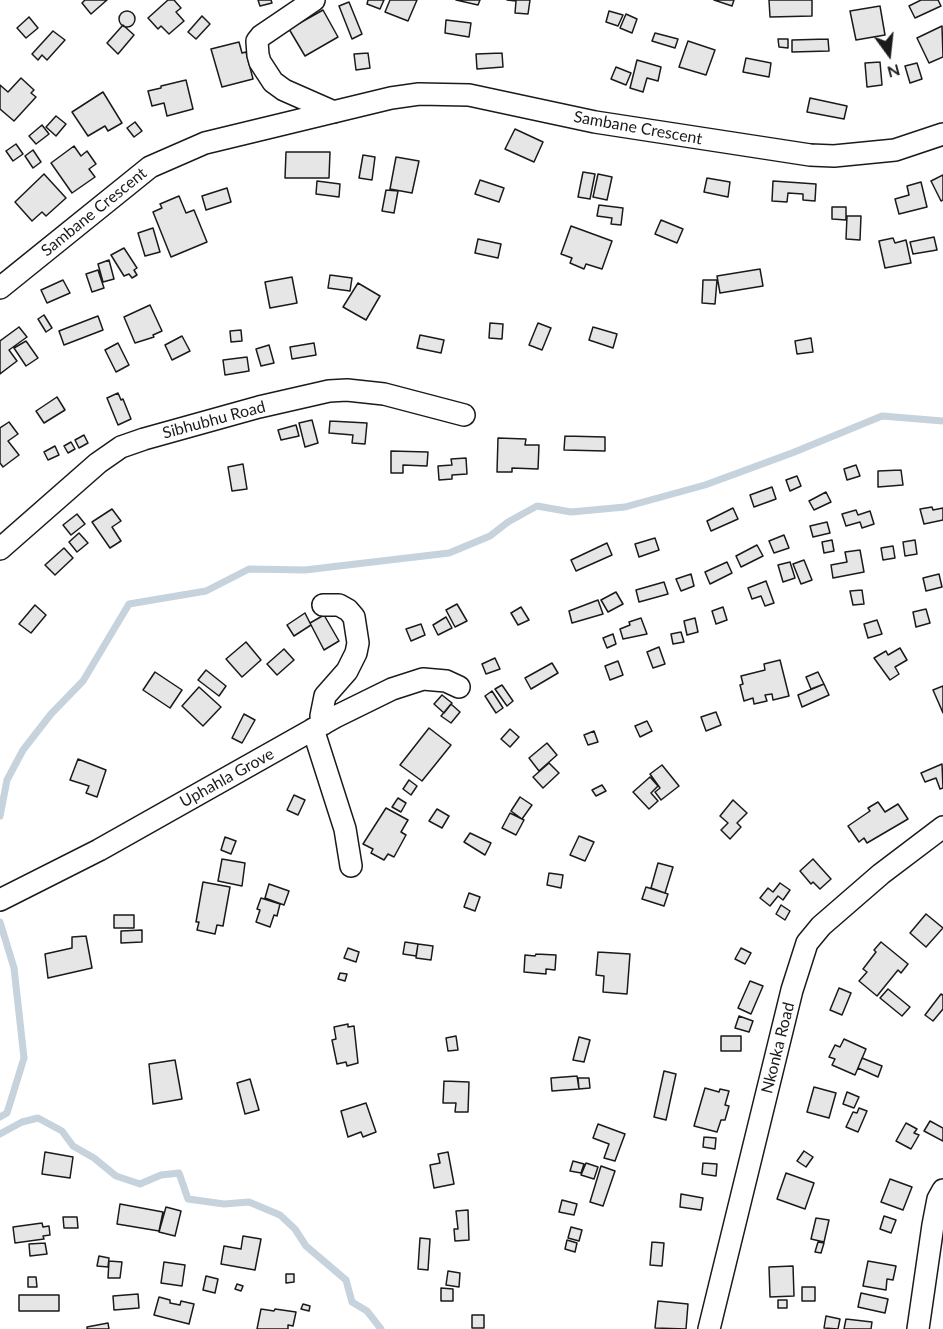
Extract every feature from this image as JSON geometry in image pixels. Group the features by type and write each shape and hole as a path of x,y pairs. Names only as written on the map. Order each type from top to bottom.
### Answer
{"street":[{"path":"314,0 261,36 257,41 258,55 273,82 284,90 334,112"},
{"name":"Sambane Crescent","path":"0,288 150,167 206,143 391,98 419,94 469,95 595,122 810,155 834,156 895,150 943,134"},
{"name":"Sibhubhu Road","path":"0,549 98,463 121,447 144,439 259,407 347,390 384,394 464,415"},
{"path":"323,605 339,605 348,609 354,617 358,643 347,671 325,696 318,727 345,829 351,866"},
{"name":"Uphahla Grove","path":"1,900 99,850 318,727 392,689 423,679 446,681 459,687"},
{"name":"Nkonka Road","path":"709,1329 792,990 807,943 821,926 881,874 943,826"},
{"path":"918,1329 933,1225 943,1190"}],"building":[{"path":"85,0 107,0 91,14 82,3"},
{"path":"168,0 174,0 181,8 176,12 184,21 169,34 161,26 158,29 148,18"},
{"path":"258,0 271,0 272,3 260,6"},
{"path":"368,0 384,0 380,9 367,4"},
{"path":"390,0 417,0 408,21 385,12"},
{"path":"456,0 480,0 478,5"},
{"path":"507,0 530,0 528,14 515,13 516,1"},
{"path":"714,0 734,0 732,6"},
{"path":"769,0 812,0 812,16 770,17"},
{"path":"921,0 938,0 941,6 915,18 909,6"},
{"path":"349,2 362,34 352,39 339,6"},
{"path":"880,6 885,35 856,40 850,11"},
{"path":"323,10 338,37 305,56 289,29"},
{"path":"127,11 135,19 127,27 119,19"},
{"path":"609,11 623,15 618,26 606,22"},
{"path":"626,14 637,19 632,33 620,28"},
{"path":"202,16 210,24 196,39 188,32"},
{"path":"29,17 38,28 26,38 17,28"},
{"path":"446,20 471,23 469,37 445,33"},
{"path":"123,25 134,35 118,54 107,43"},
{"path":"942,26 943,57 929,63 917,38"},
{"path":"53,31 65,40 47,60 42,55 38,60 32,54"},
{"path":"655,33 678,39 675,48 652,41"},
{"path":"778,39 788,39 788,48 779,47"},
{"path":"828,39 829,51 792,52 792,40"},
{"path":"688,41 715,50 706,75 679,67"},
{"path":"239,42 242,53 246,52 253,79 222,87 211,49"},
{"path":"368,53 370,68 356,70 354,54"},
{"path":"502,53 503,67 477,69 476,54"},
{"path":"746,58 771,63 769,77 743,72"},
{"path":"637,60 661,67 658,81 647,78 643,92 630,88"},
{"path":"880,62 882,85 867,87 865,63"},
{"path":"917,63 922,79 910,83 905,66"},
{"path":"616,67 631,73 626,85 611,79"},
{"path":"21,78 34,90 31,93 36,97 14,121 0,109 0,85 8,92"},
{"path":"186,80 193,109 167,116 164,103 152,106 148,91"},
{"path":"103,92 122,123 108,131 105,126 88,136 72,112"},
{"path":"810,98 847,106 844,119 807,112"},
{"path":"56,116 66,124 56,136 46,127"},
{"path":"135,122 142,131 134,137 127,128"},
{"path":"42,125 49,134 36,144 29,136"},
{"path":"515,129 543,142 534,162 505,149"},
{"path":"16,144 23,154 13,161 6,151"},
{"path":"74,146 81,156 87,151 96,164 89,169 95,177 72,193 51,163"},
{"path":"33,150 41,162 33,168 25,156"},
{"path":"286,152 330,152 329,178 285,178"},
{"path":"363,155 375,157 372,180 359,178"},
{"path":"396,157 419,161 412,193 390,189"},
{"path":"583,172 595,174 590,199 578,197"},
{"path":"44,174 66,198 46,216 42,212 32,221 15,202"},
{"path":"598,174 612,177 607,200 593,197"},
{"path":"943,175 943,200 941,201 931,181"},
{"path":"707,178 730,182 728,197 704,192"},
{"path":"480,180 504,188 499,202 475,194"},
{"path":"317,181 340,184 339,197 316,194"},
{"path":"773,181 816,184 815,201 803,200 803,194 788,193 787,202 772,201"},
{"path":"921,182 927,207 899,214 895,199 909,195 907,186"},
{"path":"227,188 231,202 206,210 202,196"},
{"path":"386,190 398,191 394,213 382,211"},
{"path":"179,196 186,213 194,210 207,242 171,257 153,212 162,208 160,204"},
{"path":"599,205 623,208 621,225 611,224 612,218 597,216"},
{"path":"832,207 846,207 846,220 832,219"},
{"path":"847,216 861,216 860,240 846,239"},
{"path":"661,220 683,229 677,243 655,234"},
{"path":"571,226 612,241 602,269 586,264 584,269 570,263 572,258 561,254"},
{"path":"153,228 160,252 145,256 138,233"},
{"path":"934,237 937,250 913,254 910,242"},
{"path":"893,238 895,243 906,240 911,263 885,268 879,241"},
{"path":"478,239 501,244 498,258 475,253"},
{"path":"124,248 137,268 134,270 137,275 132,278 129,274 124,276 111,255"},
{"path":"109,260 114,279 103,282 98,264"},
{"path":"760,269 763,286 720,293 717,276"},
{"path":"98,270 104,288 92,292 86,274"},
{"path":"330,275 352,278 350,291 328,288"},
{"path":"292,277 297,303 270,308 265,282"},
{"path":"63,280 70,293 47,303 41,290"},
{"path":"703,280 717,280 715,304 702,303"},
{"path":"358,283 380,296 366,320 343,307"},
{"path":"150,305 162,331 153,335 154,337 135,343 124,317"},
{"path":"44,315 52,328 46,332 38,319"},
{"path":"98,316 103,330 64,345 59,331"},
{"path":"490,323 503,324 502,339 489,338"},
{"path":"538,323 551,328 542,350 529,345"},
{"path":"19,327 27,337 9,350 17,361 0,374 0,341"},
{"path":"593,327 617,334 613,348 589,340"},
{"path":"241,330 242,341 231,342 230,331"},
{"path":"420,335 444,340 441,353 417,348"},
{"path":"182,336 190,351 172,360 165,345"},
{"path":"811,338 813,352 797,354 795,341"},
{"path":"26,341 38,358 26,366 14,348"},
{"path":"118,343 129,365 116,372 105,350"},
{"path":"314,343 316,355 292,359 290,347"},
{"path":"269,345 274,363 261,366 256,349"},
{"path":"247,357 249,371 225,375 223,360"},
{"path":"118,393 131,419 118,425 107,398"},
{"path":"57,397 65,410 44,423 36,411"},
{"path":"312,420 318,443 305,447 299,423"},
{"path":"330,421 367,423 365,444 352,443 353,435 329,433"},
{"path":"9,422 18,434 8,441 19,455 3,467 0,463 0,428"},
{"path":"296,425 299,436 281,440 278,430"},
{"path":"84,435 88,443 79,448 75,440"},
{"path":"565,436 605,437 605,451 564,450"},
{"path":"498,438 526,439 525,445 539,445 538,469 512,468 512,472 497,472"},
{"path":"71,442 75,449 68,453 64,446"},
{"path":"55,446 59,455 48,460 44,452"},
{"path":"391,451 428,452 427,466 403,465 403,473 391,473"},
{"path":"466,458 467,474 452,475 452,479 439,480 438,466 452,465 451,459"},
{"path":"243,464 247,489 232,491 228,467"},
{"path":"856,465 860,476 847,480 844,469"},
{"path":"901,470 903,485 878,487 878,471"},
{"path":"797,476 801,486 790,491 786,480"},
{"path":"772,487 776,499 754,507 750,495"},
{"path":"826,492 831,502 814,510 809,501"},
{"path":"932,507 933,510 943,508 943,520 924,524 920,509"},
{"path":"733,508 738,519 711,531 707,521"},
{"path":"112,509 121,521 112,527 121,541 110,548 92,522"},
{"path":"856,510 858,515 870,511 874,524 862,528 860,522 846,526 842,514"},
{"path":"77,514 85,524 71,535 63,525"},
{"path":"827,522 830,533 813,537 810,526"},
{"path":"79,533 88,543 77,552 69,542"},
{"path":"784,535 789,548 774,553 769,541"},
{"path":"655,538 659,550 639,557 635,544"},
{"path":"832,540 834,551 824,553 822,542"},
{"path":"915,540 917,554 905,556 903,542"},
{"path":"607,543 612,555 576,571 571,560"},
{"path":"757,545 763,556 741,567 736,556"},
{"path":"893,546 895,558 883,560 881,548"},
{"path":"64,548 73,558 55,575 45,565"},
{"path":"860,550 864,572 833,578 831,565 847,562 845,552"},
{"path":"804,560 812,580 801,584 793,564"},
{"path":"727,562 732,573 710,584 705,572"},
{"path":"790,562 795,578 783,582 778,565"},
{"path":"691,574 694,586 681,591 676,579"},
{"path":"939,574 942,587 926,591 923,578"},
{"path":"766,581 774,603 765,606 761,596 752,599 748,588"},
{"path":"664,582 668,594 639,602 636,590"},
{"path":"862,590 864,604 853,605 850,591"},
{"path":"616,592 623,604 608,612 601,600"},
{"path":"598,600 603,614 572,623 569,611"},
{"path":"457,604 467,621 455,627 446,610"},
{"path":"35,605 46,615 31,633 19,624"},
{"path":"521,607 529,620 518,625 511,613"},
{"path":"723,607 727,620 716,624 712,611"},
{"path":"926,609 930,623 916,627 913,612"},
{"path":"305,613 311,625 294,636 287,625"},
{"path":"324,615 339,641 324,650 310,623"},
{"path":"446,617 452,628 438,635 433,625"},
{"path":"641,618 647,634 623,639 620,629 630,625 629,622"},
{"path":"695,618 698,632 687,635 684,621"},
{"path":"877,620 882,634 868,638 864,624"},
{"path":"421,624 425,635 411,641 406,629"},
{"path":"681,632 684,642 673,644 671,634"},
{"path":"613,634 616,644 607,648 603,638"},
{"path":"246,642 261,660 242,677 226,659"},
{"path":"659,647 665,664 653,668 647,652"},
{"path":"900,648 907,660 895,667 899,674 890,680 874,658 886,651 888,655"},
{"path":"284,649 294,660 277,675 267,664"},
{"path":"495,658 500,669 486,674 482,664"},
{"path":"780,660 789,696 773,700 772,694 765,695 767,701 754,704 753,698 744,701 740,685 743,684 741,676 765,670 764,664"},
{"path":"618,661 623,675 610,680 605,666"},
{"path":"552,663 558,673 531,689 525,678"},
{"path":"206,670 226,686 219,696 198,680"},
{"path":"155,672 182,690 170,708 143,690"},
{"path":"818,672 824,684 811,689 806,677"},
{"path":"824,684 829,695 802,707 798,695"},
{"path":"502,685 513,701 507,706 495,689"},
{"path":"943,686 943,713 933,690"},
{"path":"199,687 221,707 203,726 182,706"},
{"path":"492,691 503,708 496,713 485,696"},
{"path":"442,695 452,703 444,713 434,704"},
{"path":"451,704 460,712 451,723 441,716"},
{"path":"716,712 721,725 706,731 701,717"},
{"path":"244,714 255,720 242,743 232,738"},
{"path":"647,721 652,731 640,737 635,726"},
{"path":"429,728 451,745 422,781 400,765"},
{"path":"510,729 519,737 510,747 501,739"},
{"path":"594,731 598,742 588,745 584,735"},
{"path":"547,743 557,755 539,771 529,758"},
{"path":"78,759 106,770 97,797 86,793 89,786 70,780"},
{"path":"549,763 559,773 543,788 533,777"},
{"path":"942,764 943,788 940,789 936,778 925,782 921,773"},
{"path":"662,765 679,786 661,800 655,792 660,788 650,774"},
{"path":"650,777 658,786 651,793 658,801 649,809 633,792"},
{"path":"409,780 417,786 411,795 403,789"},
{"path":"602,785 606,791 596,796 592,790"},
{"path":"294,795 305,800 298,815 287,810"},
{"path":"520,797 532,805 522,819 511,811"},
{"path":"398,798 406,803 401,812 392,807"},
{"path":"733,800 747,813 737,823 741,827 730,839 721,830 728,823 720,816"},
{"path":"878,802 885,812 898,804 908,819 867,843 864,838 859,842 848,826 870,811 868,808"},
{"path":"386,808 408,820 401,832 406,835 394,857 388,854 384,860 371,853 373,849 363,844"},
{"path":"437,809 449,816 442,828 429,821"},
{"path":"510,813 524,820 516,835 502,828"},
{"path":"470,833 491,843 485,855 464,842"},
{"path":"579,836 594,842 585,861 570,855"},
{"path":"225,837 236,841 231,854 221,850"},
{"path":"222,859 245,863 242,886 218,881"},
{"path":"813,859 831,879 820,889 813,882 811,884 800,871"},
{"path":"658,863 673,867 665,893 651,888"},
{"path":"549,873 563,875 561,888 547,885"},
{"path":"203,882 230,887 223,926 217,925 215,934 197,930 199,922 196,922"},
{"path":"780,883 790,890 783,900 778,896 770,906 760,898 768,888 773,892"},
{"path":"269,884 289,891 284,905 265,898"},
{"path":"646,887 668,894 664,906 642,899"},
{"path":"469,893 480,897 475,911 464,907"},
{"path":"261,898 280,904 277,916 274,915 270,927 256,922"},
{"path":"781,905 790,911 785,920 776,914"},
{"path":"926,914 943,928 926,947 910,933"},
{"path":"114,915 134,915 134,928 114,928"},
{"path":"142,930 142,942 121,943 121,931"},
{"path":"86,936 92,968 48,978 45,954 72,948 72,937"},
{"path":"405,942 418,944 416,956 403,954"},
{"path":"881,942 908,964 901,973 898,970 877,996 859,981 867,972 863,969"},
{"path":"418,944 433,946 431,960 416,958"},
{"path":"348,948 359,952 356,962 344,958"},
{"path":"741,948 751,953 745,964 735,959"},
{"path":"598,952 630,954 627,994 603,992 604,976 596,975"},
{"path":"536,954 556,955 555,970 546,969 546,974 524,972 525,955 535,956"},
{"path":"340,973 347,974 345,981 338,979"},
{"path":"750,981 763,986 751,1014 738,1008"},
{"path":"839,988 851,993 842,1015 830,1010"},
{"path":"888,989 910,1007 902,1016 880,998"},
{"path":"941,994 943,995 943,1009 933,1021 925,1015"},
{"path":"739,1016 753,1021 749,1032 735,1028"},
{"path":"348,1024 348,1027 354,1026 358,1063 347,1066 346,1062 337,1064 332,1040 336,1039 334,1027"},
{"path":"456,1036 458,1050 448,1051 446,1038"},
{"path":"721,1036 741,1036 741,1051 721,1051"},
{"path":"579,1037 590,1040 584,1062 573,1060"},
{"path":"844,1039 866,1049 855,1075 832,1065 835,1059 829,1057 835,1045 840,1047"},
{"path":"862,1058 882,1066 878,1077 858,1068"},
{"path":"175,1060 182,1099 153,1104 149,1064"},
{"path":"664,1071 676,1074 666,1120 654,1117"},
{"path":"577,1076 579,1089 552,1091 551,1078"},
{"path":"578,1078 589,1078 590,1088 579,1089"},
{"path":"250,1079 259,1110 245,1114 237,1083"},
{"path":"444,1081 469,1082 468,1112 455,1112 456,1103 443,1103"},
{"path":"814,1087 836,1093 829,1118 807,1112"},
{"path":"705,1088 719,1092 720,1089 729,1091 725,1105 729,1106 725,1120 721,1120 717,1132 694,1126"},
{"path":"847,1092 859,1097 854,1108 843,1104"},
{"path":"366,1103 376,1132 363,1137 361,1132 348,1137 341,1111"},
{"path":"859,1108 867,1111 858,1132 846,1127 853,1112 857,1113"},
{"path":"930,1121 943,1128 943,1141 924,1131"},
{"path":"906,1123 917,1129 914,1133 919,1135 911,1149 896,1141"},
{"path":"598,1124 625,1134 615,1161 604,1158 609,1144 593,1138"},
{"path":"704,1137 716,1138 715,1149 703,1147"},
{"path":"804,1151 813,1157 806,1167 797,1161"},
{"path":"45,1152 73,1157 70,1178 42,1174"},
{"path":"448,1152 454,1184 434,1188 430,1165 440,1163 438,1154"},
{"path":"573,1161 584,1164 581,1173 570,1171"},
{"path":"586,1163 598,1167 594,1179 581,1175"},
{"path":"703,1163 717,1164 716,1176 702,1174"},
{"path":"601,1166 615,1171 603,1206 590,1202"},
{"path":"786,1173 814,1183 805,1209 777,1199"},
{"path":"890,1179 912,1187 903,1210 881,1202"},
{"path":"681,1194 703,1198 701,1210 680,1207"},
{"path":"562,1200 577,1204 574,1215 559,1212"},
{"path":"120,1204 163,1212 159,1231 117,1224"},
{"path":"166,1207 181,1211 175,1236 159,1232"},
{"path":"468,1210 469,1240 455,1241 454,1229 458,1229 456,1211"},
{"path":"884,1216 896,1220 891,1233 880,1229"},
{"path":"63,1217 77,1217 78,1228 64,1228"},
{"path":"816,1218 829,1220 824,1242 811,1239"},
{"path":"42,1223 43,1227 49,1226 50,1235 43,1236 44,1239 15,1243 13,1227"},
{"path":"571,1227 582,1230 579,1241 568,1238"},
{"path":"243,1236 261,1239 255,1270 221,1264 224,1246 241,1249"},
{"path":"420,1238 430,1239 428,1270 418,1269"},
{"path":"567,1240 577,1243 575,1252 565,1249"},
{"path":"652,1242 664,1243 662,1266 650,1265"},
{"path":"818,1242 824,1243 821,1253 815,1252"},
{"path":"45,1243 47,1254 30,1256 29,1244"},
{"path":"99,1256 109,1258 108,1267 97,1266"},
{"path":"109,1261 122,1262 120,1278 108,1278"},
{"path":"868,1261 896,1266 893,1280 887,1279 886,1290 863,1286"},
{"path":"164,1262 185,1265 182,1286 161,1283"},
{"path":"793,1266 794,1296 770,1297 769,1267"},
{"path":"448,1271 460,1273 459,1287 446,1285"},
{"path":"286,1274 294,1274 294,1282 286,1283"},
{"path":"206,1276 218,1279 215,1293 203,1290"},
{"path":"28,1277 36,1277 37,1287 28,1287"},
{"path":"237,1284 243,1286 241,1291 235,1289"},
{"path":"802,1287 815,1287 815,1301 802,1301"},
{"path":"441,1288 453,1289 453,1301 441,1301"},
{"path":"861,1293 888,1299 885,1313 858,1307"},
{"path":"138,1294 139,1308 114,1310 113,1296"},
{"path":"19,1295 59,1295 59,1311 19,1311"},
{"path":"159,1297 180,1305 181,1301 194,1304 189,1324 154,1315"},
{"path":"778,1300 787,1300 787,1308 778,1308"},
{"path":"658,1301 688,1304 686,1329 655,1328"},
{"path":"303,1304 310,1306 309,1311 301,1309"},
{"path":"261,1309 296,1312 293,1326 288,1325 288,1329 257,1329"},
{"path":"472,1315 484,1315 484,1328 472,1328"},
{"path":"826,1316 840,1319 838,1329 824,1328"},
{"path":"846,1319 872,1322 871,1329 844,1329"},
{"path":"108,1323 109,1329 87,1329 87,1327"}],"waterway":[{"path":"0,816 7,780 23,750 51,714 83,681 129,604 206,591 249,569 305,570 449,553 490,536 508,522 537,506 571,512 625,507 705,485 882,416 943,421"},
{"path":"0,922 14,968 24,1058 7,1113 0,1117"},
{"path":"0,1134 22,1122 38,1118 62,1131 73,1146 94,1158 116,1176 140,1184 161,1175 179,1173 188,1199 224,1204 249,1202 280,1215 295,1229 306,1246 346,1280 352,1302 367,1311 381,1329"}]}
